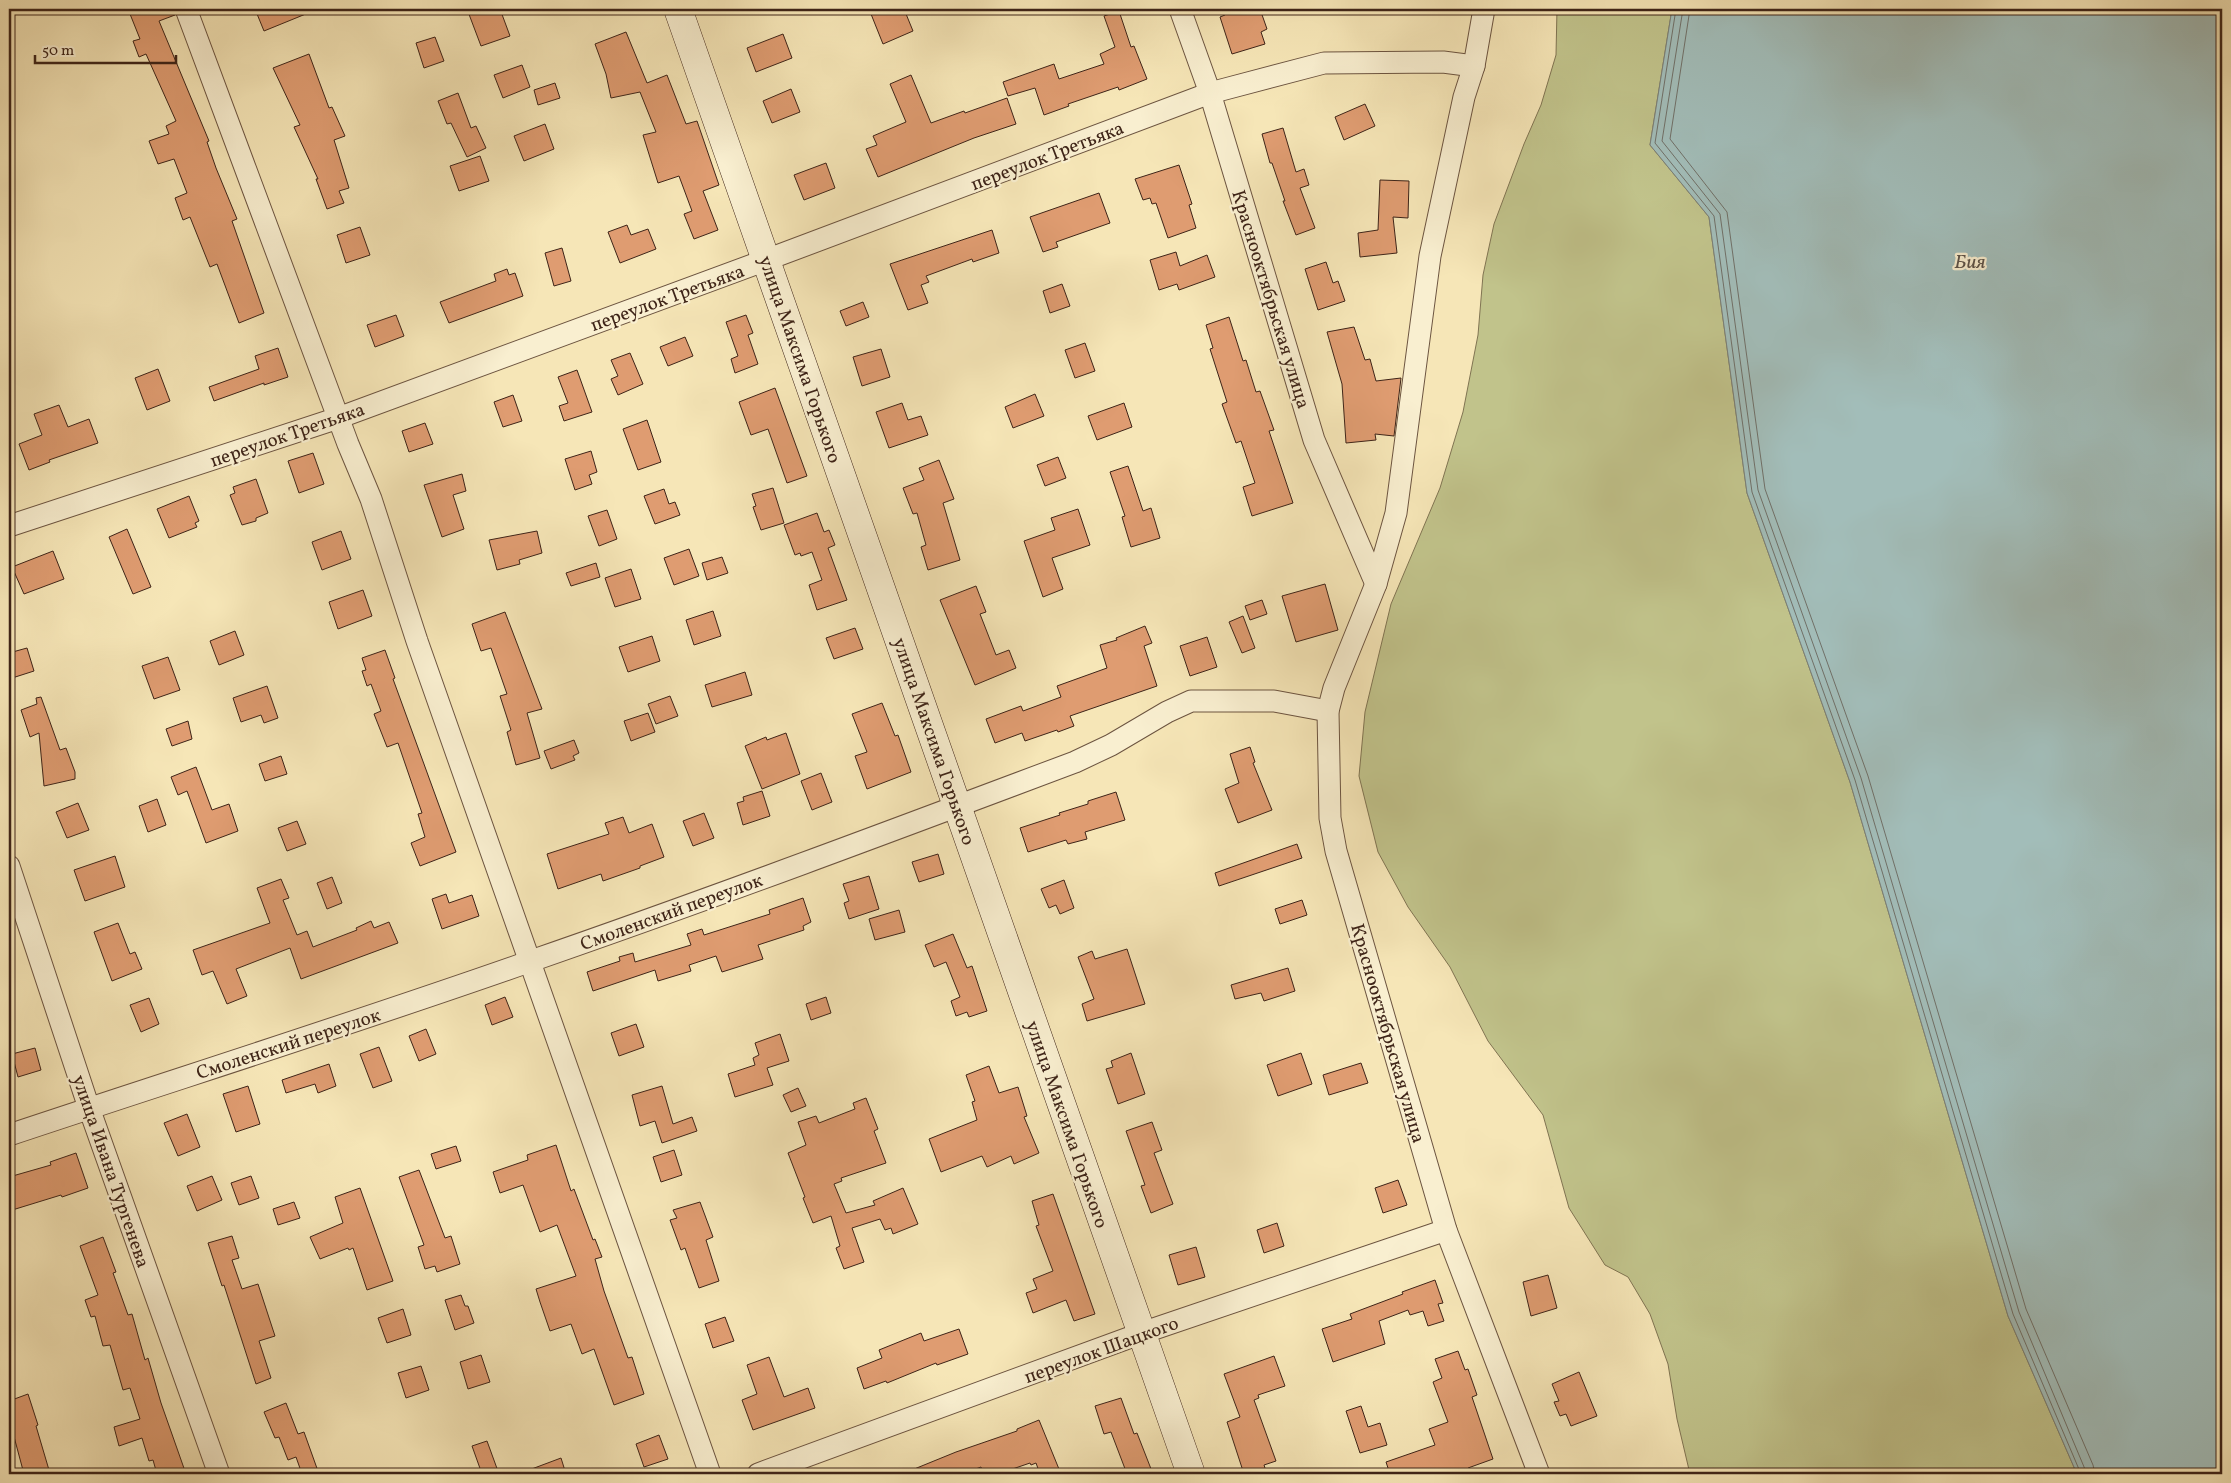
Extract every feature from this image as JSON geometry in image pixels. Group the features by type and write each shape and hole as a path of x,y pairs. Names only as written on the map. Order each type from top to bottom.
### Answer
{"main road":[{"name":"улица Максима Горького","path":"678,9 1191,1474"}],"street":[{"path":"186,9 338,418 371,499 417,641 710,1474"},
{"name":"Краснооктябрьская улица","path":"1180,9 1210,93 1314,440 1376,584"},
{"name":"Краснооктябрьская улица","path":"1484,9 1474,66 1464,97 1430,256 1396,513 1376,584 1334,688 1328,711 1330,818 1336,851 1446,1230 1539,1474"},
{"name":"переулок Третьяка","path":"9,526 338,418 1210,93 1324,63 1443,62 1474,66"},
{"name":"Смоленский переулок","path":"9,1135 329,1030 531,961 958,806 1075,762 1111,745 1167,712 1191,701 1199,699 1274,701 1328,711"},
{"name":"улица Ивана Тургенева","path":"9,866 89,1108 219,1474"},
{"name":"переулок Шацкого","path":"758,1474 1142,1333 1446,1230"}],"green space":[{"path":"1557,9 1672,9 1650,145 1709,217 1747,493 1850,782 2008,1316 2077,1474 1690,1474 1677,1419 1668,1364 1650,1314 1628,1277 1605,1265 1569,1208 1543,1115 1488,1041 1450,967 1408,907 1378,852 1359,776 1365,712 1391,604 1440,488 1463,412 1478,335 1483,275 1494,224 1541,105 1556,55"}],"water":[{"name":"Бия","path":"1672,9 2222,9 2222,1474 2077,1474 2008,1316 1850,782 1747,493 1709,217 1650,145"}],"building":[{"path":"128,9 174,9 175,15 159,21 209,141 207,142 216,168 237,219 232,221 264,313 239,323 217,264 210,267 190,217 183,220 175,198 187,193 174,159 158,164 149,141 169,134 166,126 176,121 146,54 139,57 133,41 140,39"},
{"path":"255,9 318,9 264,31"},
{"path":"467,9 500,9 510,36 481,46"},
{"path":"869,9 904,9 913,31 883,44"},
{"path":"1223,9 1260,9 1267,29 1261,32 1265,44 1232,54 1220,17 1225,15"},
{"path":"1119,11 1131,47 1134,46 1147,79 1119,90 1118,87 1068,104 1069,106 1044,115 1035,88 1008,96 1003,82 1054,64 1059,79 1104,64 1100,54 1115,47 1104,16"},
{"path":"626,32 647,83 667,75 686,124 697,121 719,185 703,191 718,230 694,239 684,214 692,211 679,176 658,183 643,135 656,132 640,92 611,98 606,74 595,44"},
{"path":"783,34 792,58 756,72 747,48"},
{"path":"435,37 444,61 424,68 416,43"},
{"path":"309,54 329,108 332,107 345,136 334,140 349,188 339,191 344,203 327,209 316,179 318,179 294,127 300,125 273,68"},
{"path":"522,65 530,87 503,98 494,75"},
{"path":"911,75 931,123 1007,98 1016,124 974,138 878,177 866,149 877,145 873,136 906,122 890,84"},
{"path":"555,83 560,98 538,105 534,90"},
{"path":"791,89 800,112 772,123 763,101"},
{"path":"458,93 471,128 476,126 486,148 467,157 451,123 447,124 438,101"},
{"path":"1365,104 1375,126 1344,140 1335,117"},
{"path":"545,124 554,149 524,161 514,136"},
{"path":"1283,128 1296,172 1304,169 1309,185 1300,188 1315,228 1296,235 1283,201 1285,201 1272,163 1270,163 1262,134"},
{"path":"480,156 489,181 459,191 450,166"},
{"path":"826,163 835,188 804,200 794,175"},
{"path":"1179,165 1192,204 1189,205 1196,228 1168,238 1156,203 1152,204 1150,198 1143,200 1135,179"},
{"path":"1380,180 1409,181 1408,218 1393,217 1397,253 1360,257 1358,233 1378,230"},
{"path":"1099,193 1110,223 1056,242 1058,247 1043,252 1030,217"},
{"path":"627,225 631,235 648,229 656,249 620,263 608,232"},
{"path":"360,227 370,255 346,263 337,235"},
{"path":"992,230 999,253 973,262 972,259 926,276 929,282 921,285 928,303 908,310 890,264"},
{"path":"562,248 571,281 554,286 545,253"},
{"path":"1176,252 1180,266 1207,255 1215,277 1179,290 1177,284 1159,290 1150,260"},
{"path":"1326,262 1333,283 1338,281 1345,301 1318,310 1305,269"},
{"path":"507,269 509,275 515,273 523,296 449,323 440,302 496,281 494,274"},
{"path":"1062,284 1070,306 1050,313 1043,291"},
{"path":"863,302 869,317 846,326 840,311"},
{"path":"396,315 404,336 375,347 367,325"},
{"path":"746,315 753,333 748,335 758,364 735,373 731,359 738,356 726,322"},
{"path":"1229,317 1243,361 1246,360 1256,392 1260,391 1274,430 1269,431 1293,503 1252,516 1243,487 1255,483 1241,441 1236,443 1222,404 1227,402 1210,349 1213,348 1206,325"},
{"path":"1354,327 1365,360 1370,359 1376,381 1401,378 1394,436 1375,434 1376,440 1346,443 1342,384 1327,332"},
{"path":"685,337 693,356 668,366 660,347"},
{"path":"1085,343 1095,371 1075,378 1065,350"},
{"path":"278,348 288,377 264,385 264,383 214,401 209,387 259,369 255,356"},
{"path":"881,349 890,377 862,386 853,357"},
{"path":"630,353 643,384 618,395 611,379 618,376 611,360"},
{"path":"158,369 170,401 147,410 135,378"},
{"path":"577,370 592,412 564,421 559,406 568,403 558,377"},
{"path":"775,388 807,476 787,483 768,429 751,435 739,402"},
{"path":"1035,394 1044,416 1013,428 1005,407"},
{"path":"513,395 522,421 503,427 494,402"},
{"path":"902,403 908,420 921,416 928,435 889,448 876,412"},
{"path":"1124,403 1132,427 1097,440 1088,416"},
{"path":"59,405 68,427 89,419 98,443 49,460 50,462 29,470 19,444 42,435 34,414"},
{"path":"647,420 661,462 638,470 623,429"},
{"path":"425,423 433,444 409,452 402,431"},
{"path":"591,451 597,472 589,475 592,484 575,490 565,459"},
{"path":"313,453 324,484 299,493 288,461"},
{"path":"1058,457 1066,478 1045,486 1037,465"},
{"path":"939,460 954,499 943,503 960,560 928,570 921,547 926,545 917,513 913,514 903,488 924,480 919,468"},
{"path":"1128,466 1143,511 1151,508 1160,538 1131,547 1122,517 1125,516 1110,472"},
{"path":"462,474 466,491 453,495 464,529 442,537 424,485"},
{"path":"256,479 268,513 256,518 256,521 242,525 230,495 235,493 233,487"},
{"path":"773,488 784,523 761,530 753,507 756,506 752,494"},
{"path":"664,489 669,504 675,502 680,515 655,524 644,496"},
{"path":"189,496 199,521 195,523 197,527 169,538 157,509"},
{"path":"1078,509 1090,545 1052,558 1063,589 1043,597 1024,541 1055,530 1051,518"},
{"path":"607,510 617,539 599,546 588,516"},
{"path":"817,513 824,532 829,530 835,545 828,548 847,600 817,610 809,585 822,580 812,552 801,556 800,553 795,555 784,525"},
{"path":"127,529 151,587 133,594 109,537"},
{"path":"341,531 351,559 322,570 312,542"},
{"path":"537,531 542,553 519,560 520,564 497,570 489,540"},
{"path":"689,549 699,576 674,585 664,558"},
{"path":"53,551 64,579 24,594 12,567"},
{"path":"722,557 728,573 707,580 702,563"},
{"path":"596,563 600,577 571,586 566,573"},
{"path":"631,569 641,599 615,607 605,578"},
{"path":"1325,584 1338,630 1296,642 1282,596"},
{"path":"976,586 986,612 980,614 996,655 1009,650 1016,668 975,685 940,600"},
{"path":"363,590 372,616 338,629 329,602"},
{"path":"1262,600 1267,614 1250,620 1245,606"},
{"path":"713,611 721,636 694,645 686,620"},
{"path":"505,612 542,709 527,713 540,758 516,765 507,732 511,730 500,696 507,694 491,648 481,651 472,624"},
{"path":"1243,616 1255,648 1242,653 1229,622"},
{"path":"1145,626 1152,643 1144,646 1157,686 1070,716 1074,726 1058,732 1057,730 1025,741 1022,733 995,743 986,719 1021,706 1023,711 1061,697 1057,686 1107,668 1100,645 1117,640 1116,638"},
{"path":"855,628 863,649 834,659 826,638"},
{"path":"235,631 244,655 219,665 210,641"},
{"path":"652,636 660,661 628,672 619,647"},
{"path":"1207,637 1217,667 1190,676 1180,646"},
{"path":"27,648 34,671 9,679 9,653"},
{"path":"385,650 395,678 393,679 456,852 420,866 411,843 425,837 418,814 422,813 398,743 387,747 374,714 381,711 371,684 367,686 362,671 366,670 362,658"},
{"path":"168,657 180,690 154,699 142,666"},
{"path":"745,672 752,695 712,707 705,685"},
{"path":"267,686 278,718 264,723 261,715 241,722 233,698"},
{"path":"670,696 678,716 656,724 648,704"},
{"path":"41,697 60,750 66,748 75,772 75,779 44,786 39,733 30,737 21,710 37,704 36,698"},
{"path":"882,703 895,736 898,735 911,772 867,789 855,756 867,752 852,714"},
{"path":"648,713 655,732 631,741 624,721"},
{"path":"188,721 192,739 172,746 166,729"},
{"path":"786,733 800,774 762,789 745,746 766,737 767,740"},
{"path":"574,740 579,753 573,756 575,760 551,769 544,751"},
{"path":"1250,747 1255,762 1253,763 1272,810 1238,823 1225,789 1239,783 1230,754"},
{"path":"281,756 287,774 265,781 259,764"},
{"path":"196,767 212,810 229,804 238,831 206,843 187,791 178,795 171,777"},
{"path":"821,773 832,802 812,810 801,781"},
{"path":"762,791 770,816 743,825 737,803 744,801 743,797"},
{"path":"1116,792 1125,820 1085,832 1087,839 1068,844 1066,840 1028,852 1020,828 1060,815 1059,813 1088,804 1088,801"},
{"path":"157,799 166,825 148,832 139,806"},
{"path":"78,803 89,830 67,838 56,812"},
{"path":"704,813 714,838 693,846 683,821"},
{"path":"623,817 629,833 652,824 664,857 603,881 601,874 558,889 547,854 609,834 605,823"},
{"path":"297,821 306,844 287,851 278,828"},
{"path":"1297,844 1302,858 1219,886 1215,873"},
{"path":"938,854 944,874 919,882 912,862"},
{"path":"115,856 125,887 85,901 74,870"},
{"path":"869,876 879,909 849,919 844,903 849,901 843,884"},
{"path":"332,877 342,903 327,909 317,883"},
{"path":"281,879 289,898 283,900 297,935 307,931 313,947 357,930 356,928 371,921 374,928 389,922 398,943 301,979 290,948 236,969 247,996 227,1004 213,971 202,975 193,950 270,923 257,888"},
{"path":"1064,880 1074,908 1060,914 1056,905 1049,908 1041,889"},
{"path":"446,894 449,903 472,895 479,916 442,929 432,899"},
{"path":"803,898 811,922 803,926 804,930 758,945 763,959 722,972 716,956 689,965 691,971 658,981 655,970 593,991 587,972 620,961 619,957 633,953 635,962 691,945 687,934 702,929 704,935 770,914 769,910"},
{"path":"1302,900 1307,915 1280,924 1275,909"},
{"path":"899,910 905,932 875,940 869,919"},
{"path":"118,923 130,954 135,952 142,969 112,981 94,932"},
{"path":"953,934 967,968 972,966 987,1011 969,1017 967,1012 956,1016 951,1001 960,997 946,962 934,967 925,945"},
{"path":"1127,949 1145,1004 1087,1021 1082,1004 1094,999 1078,957 1092,951 1095,959"},
{"path":"1288,968 1295,991 1264,1001 1261,993 1235,999 1231,985"},
{"path":"505,997 513,1017 492,1025 485,1005"},
{"path":"826,997 831,1013 811,1020 806,1004"},
{"path":"149,998 159,1024 141,1032 130,1005"},
{"path":"636,1024 644,1047 619,1056 611,1033"},
{"path":"426,1029 436,1054 419,1061 409,1036"},
{"path":"780,1034 789,1061 767,1068 773,1085 735,1097 728,1074 755,1065 753,1058 759,1055 755,1043"},
{"path":"379,1047 392,1081 373,1088 360,1054"},
{"path":"35,1048 41,1070 18,1077 12,1054"},
{"path":"1131,1053 1145,1094 1118,1104 1106,1069 1113,1067 1111,1061"},
{"path":"1301,1053 1312,1084 1278,1096 1267,1065"},
{"path":"1361,1063 1368,1083 1329,1095 1323,1075"},
{"path":"329,1064 336,1086 318,1093 315,1084 286,1093 282,1080"},
{"path":"989,1066 999,1093 1018,1087 1027,1116 1024,1117 1039,1153 1014,1164 1011,1156 987,1167 982,1156 941,1172 929,1139 977,1120 972,1102 975,1101 966,1075"},
{"path":"248,1086 260,1124 236,1132 223,1094"},
{"path":"662,1086 673,1124 692,1117 697,1131 662,1143 655,1121 640,1126 632,1095"},
{"path":"798,1088 806,1106 791,1112 783,1095"},
{"path":"866,1098 878,1129 874,1131 886,1163 841,1178 842,1181 834,1184 846,1213 875,1205 873,1201 903,1188 918,1224 893,1234 891,1228 885,1230 880,1219 852,1228 864,1262 844,1269 836,1248 840,1246 831,1216 813,1223 788,1153 806,1145 798,1122 816,1116 819,1123 855,1109 853,1103"},
{"path":"187,1114 200,1147 178,1156 164,1123"},
{"path":"1152,1122 1162,1150 1154,1153 1173,1204 1151,1213 1141,1186 1145,1185 1126,1131"},
{"path":"556,1145 571,1191 574,1189 593,1240 595,1239 602,1257 595,1259 604,1291 628,1358 632,1357 644,1394 614,1405 594,1349 582,1354 571,1324 550,1331 540,1302 536,1289 576,1276 557,1225 540,1232 523,1185 500,1193 493,1172 528,1160 527,1155"},
{"path":"456,1146 461,1161 436,1169 431,1154"},
{"path":"674,1150 682,1175 661,1182 653,1157"},
{"path":"76,1153 88,1188 9,1211 9,1177 51,1165 50,1162"},
{"path":"419,1170 445,1238 451,1236 460,1264 437,1272 435,1266 425,1269 418,1247 424,1245 399,1177"},
{"path":"212,1176 222,1200 197,1211 187,1186"},
{"path":"251,1176 259,1198 239,1205 231,1183"},
{"path":"1398,1180 1407,1205 1383,1213 1375,1188"},
{"path":"360,1188 393,1281 367,1290 353,1248 349,1250 348,1248 320,1259 310,1237 343,1223 335,1197"},
{"path":"1053,1194 1095,1314 1074,1321 1066,1300 1033,1313 1026,1293 1037,1289 1033,1279 1053,1271 1036,1226 1039,1225 1032,1201"},
{"path":"294,1202 300,1218 278,1225 273,1209"},
{"path":"700,1202 713,1237 706,1240 719,1281 699,1288 685,1248 681,1250 670,1220 677,1218 673,1210"},
{"path":"1277,1223 1284,1246 1264,1253 1257,1230"},
{"path":"232,1236 239,1258 232,1260 242,1289 258,1284 275,1336 259,1341 271,1378 256,1384 224,1285 222,1286 208,1243"},
{"path":"103,1237 116,1272 113,1273 128,1315 132,1314 145,1360 148,1358 161,1403 186,1474 157,1474 153,1460 149,1461 142,1438 119,1446 114,1427 140,1419 130,1388 123,1390 110,1345 103,1346 95,1316 91,1317 85,1300 98,1295 80,1246"},
{"path":"1196,1247 1205,1277 1178,1285 1169,1255"},
{"path":"1548,1275 1557,1308 1531,1316 1523,1282"},
{"path":"1435,1280 1443,1303 1438,1304 1444,1321 1428,1326 1423,1311 1410,1315 1408,1310 1379,1321 1385,1344 1333,1362 1322,1329 1352,1319 1350,1314"},
{"path":"461,1295 465,1306 468,1306 474,1323 455,1330 445,1300"},
{"path":"403,1309 411,1335 387,1343 378,1318"},
{"path":"725,1317 734,1341 713,1348 705,1324"},
{"path":"959,1329 968,1354 937,1365 936,1363 887,1383 886,1381 864,1389 857,1368 882,1358 879,1350 921,1333 924,1341"},
{"path":"1458,1351 1465,1370 1468,1369 1477,1395 1472,1397 1493,1459 1468,1468 1470,1474 1390,1474 1386,1462 1435,1445 1429,1429 1448,1422 1433,1382 1442,1378 1435,1359"},
{"path":"481,1355 490,1382 468,1389 460,1362"},
{"path":"1274,1356 1285,1386 1258,1395 1259,1398 1254,1400 1276,1461 1264,1465 1267,1474 1244,1474 1227,1422 1240,1417 1224,1374"},
{"path":"769,1357 784,1397 808,1388 815,1408 753,1430 742,1400 757,1394 747,1365"},
{"path":"421,1366 429,1390 406,1398 398,1373"},
{"path":"1579,1372 1597,1416 1571,1426 1566,1414 1560,1416 1554,1402 1559,1401 1552,1384"},
{"path":"28,1394 49,1470 34,1474 24,1474 9,1418 9,1401"},
{"path":"1121,1398 1134,1434 1137,1433 1153,1474 1127,1474 1111,1432 1104,1434 1095,1406"},
{"path":"286,1403 298,1434 304,1432 319,1474 302,1474 296,1457 288,1460 279,1437 275,1438 264,1412"},
{"path":"1361,1406 1368,1427 1380,1423 1387,1445 1360,1453 1346,1411"},
{"path":"1039,1420 1061,1474 1040,1474 1036,1463 1031,1465 1030,1463 998,1474 994,1469 983,1473 981,1467 962,1474 902,1474 956,1452 1017,1431 1017,1429"},
{"path":"659,1435 668,1459 644,1467 636,1444"},
{"path":"487,1441 499,1474 482,1474 472,1446"},
{"path":"561,1458 566,1474 521,1474 521,1473"}]}
